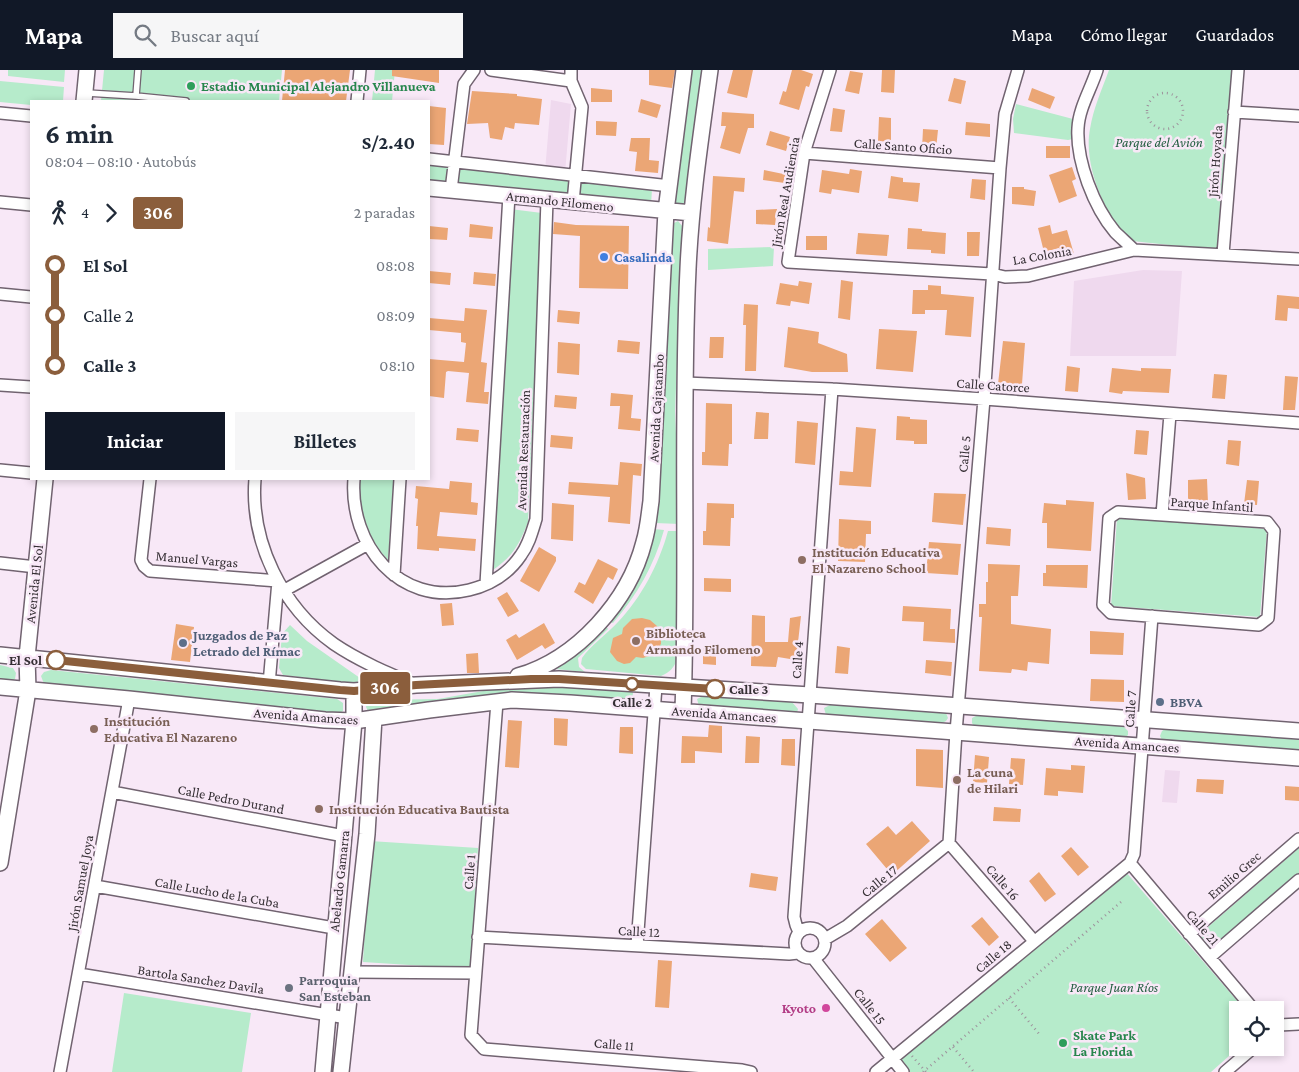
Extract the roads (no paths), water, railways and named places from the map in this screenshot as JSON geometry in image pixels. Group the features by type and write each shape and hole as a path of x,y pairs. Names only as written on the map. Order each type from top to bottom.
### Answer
{"street":[{"path":"84,97 87,70"},
{"path":"357,100 360,70"},
{"path":"451,190 464,84 474,70"},
{"path":"491,70 571,76 582,107 573,202"},
{"name":"Avenida Cajatambo","path":"504,680 542,667 561,656 587,635 615,603 636,565 644,543 651,501 666,211 684,70"},
{"name":"Avenida Cajatambo","path":"683,712 685,383 688,271 692,213 710,70"},
{"name":"Jirón Real Audiencia","path":"788,262 804,153 830,70"},
{"name":"Calle 5","path":"949,843 1000,168 1006,114 1018,70"},
{"path":"1097,70 1081,109 1078,128 1078,148 1084,170 1100,209 1115,231 1134,250"},
{"name":"Jirón Hoyada","path":"1223,254 1238,70"},
{"path":"1234,112 1299,116"},
{"path":"0,113 30,116"},
{"name":"Calle Santo Oficio","path":"804,153 1000,168"},
{"path":"430,159 670,186"},
{"name":"Armando Filomeno","path":"430,188 692,213"},
{"path":"486,584 509,195"},
{"name":"Avenida Restauración","path":"354,480 356,515 368,544 381,564 394,576 417,588 442,593 460,592 486,584 509,569 522,554 531,538 536,519 547,200"},
{"path":"0,202 30,205"},
{"name":"La Colonia","path":"788,262 992,274 1005,277 1028,276 1134,250 1299,259"},
{"path":"0,294 30,297"},
{"name":"Calle Catorce","path":"685,383 832,389 1299,423"},
{"path":"0,385 30,387"},
{"name":"Calle 4","path":"800,932 794,917 832,389"},
{"path":"1162,515 1170,414"},
{"path":"0,470 30,473"},
{"name":"Avenida El Sol","path":"0,863 5,800 28,690 27,657 45,480"},
{"name":"Manuel Vargas","path":"150,480 141,560 150,572 281,586"},
{"path":"255,480 254,502 261,542 281,586 305,617 334,644 364,661 416,685"},
{"path":"394,576 400,480"},
{"name":"Parque Infantil","path":"1118,512 1162,515 1267,522 1274,531 1268,618 1259,624 1112,613 1103,606 1109,518 1118,512"},
{"path":"281,586 368,544"},
{"path":"0,563 36,567"},
{"path":"269,684 281,586"},
{"name":"Calle 7","path":"1130,863 1134,854 1152,616"},
{"name":"Avenida Amancaes","path":"0,655 269,684 354,691 416,685 559,679 810,695 1299,731"},
{"path":"637,946 656,686"},
{"name":"Avenida Amancaes","path":"0,687 316,719 354,721 512,700 541,701 1299,758"},
{"name":"Abelardo Gamarra","path":"323,1072 334,928 354,721 354,691"},
{"name":"Jirón Samuel Joya","path":"60,1072 130,699"},
{"name":"Calle 1","path":"477,1043 471,1034 474,973 497,702"},
{"name":"Abelardo Gamarra","path":"341,1072 367,834 374,718"},
{"name":"Calle Pedro Durand","path":"112,792 344,836"},
{"name":"Emilio Grec","path":"1189,934 1299,839"},
{"name":"Calle 17","path":"825,939 847,926 949,843"},
{"name":"Calle 16","path":"949,843 1034,941"},
{"name":"Calle 21","path":"1130,863 1247,1001"},
{"name":"Calle 18","path":"876,1072 1130,863"},
{"path":"1210,957 1299,880"},
{"name":"Calle Lucho de la Cuba","path":"95,886 334,928"},
{"path":"809,927 819,930 825,939 825,949 822,954 813,958 805,958 798,953 795,941 800,932 809,927"},
{"name":"Calle 12","path":"478,937 798,953"},
{"name":"Calle 15","path":"813,958 903,1072"},
{"path":"352,972 474,973"},
{"name":"Bartola Sanchez Davila","path":"79,974 347,1018"},
{"path":"1284,1025 1299,1024"},
{"name":"Calle 11","path":"477,1043 484,1049 751,1072"},
{"path":"1225,1072 1244,1056"}],"lane":[{"path":"136,96 138,70"},
{"path":"84,97 136,96 176,100"}],"place":[{"name":"Estadio Municipal Alejandro Villanueva","path":"191,86"},
{"name":"Casalinda","path":"604,257"},
{"name":"Institución Educativa El Nazareno School","path":"802,560"},
{"name":"Biblioteca Armando Filomeno","path":"636,641"},
{"name":"Juzgados de Paz Letrado del Rímac","path":"183,643"},
{"name":"El Sol","path":"56,660"},
{"name":"Calle 2","path":"632,684"},
{"name":"Calle 3","path":"715,689"},
{"name":"BBVA","path":"1160,702"},
{"name":"Institución Educativa El Nazareno","path":"94,729"},
{"name":"La cuna de Hilari","path":"957,780"},
{"name":"Institución Educativa Bautista","path":"319,809"},
{"name":"Parroquia San Esteban","path":"289,988"},
{"name":"Kyoto","path":"826,1008"},
{"name":"Skate Park La Florida","path":"1063,1043"}],"park label":[{"name":"Parque del Avión","path":"1159,142"},
{"name":"Parque Juan Ríos","path":"1114,987"}]}
